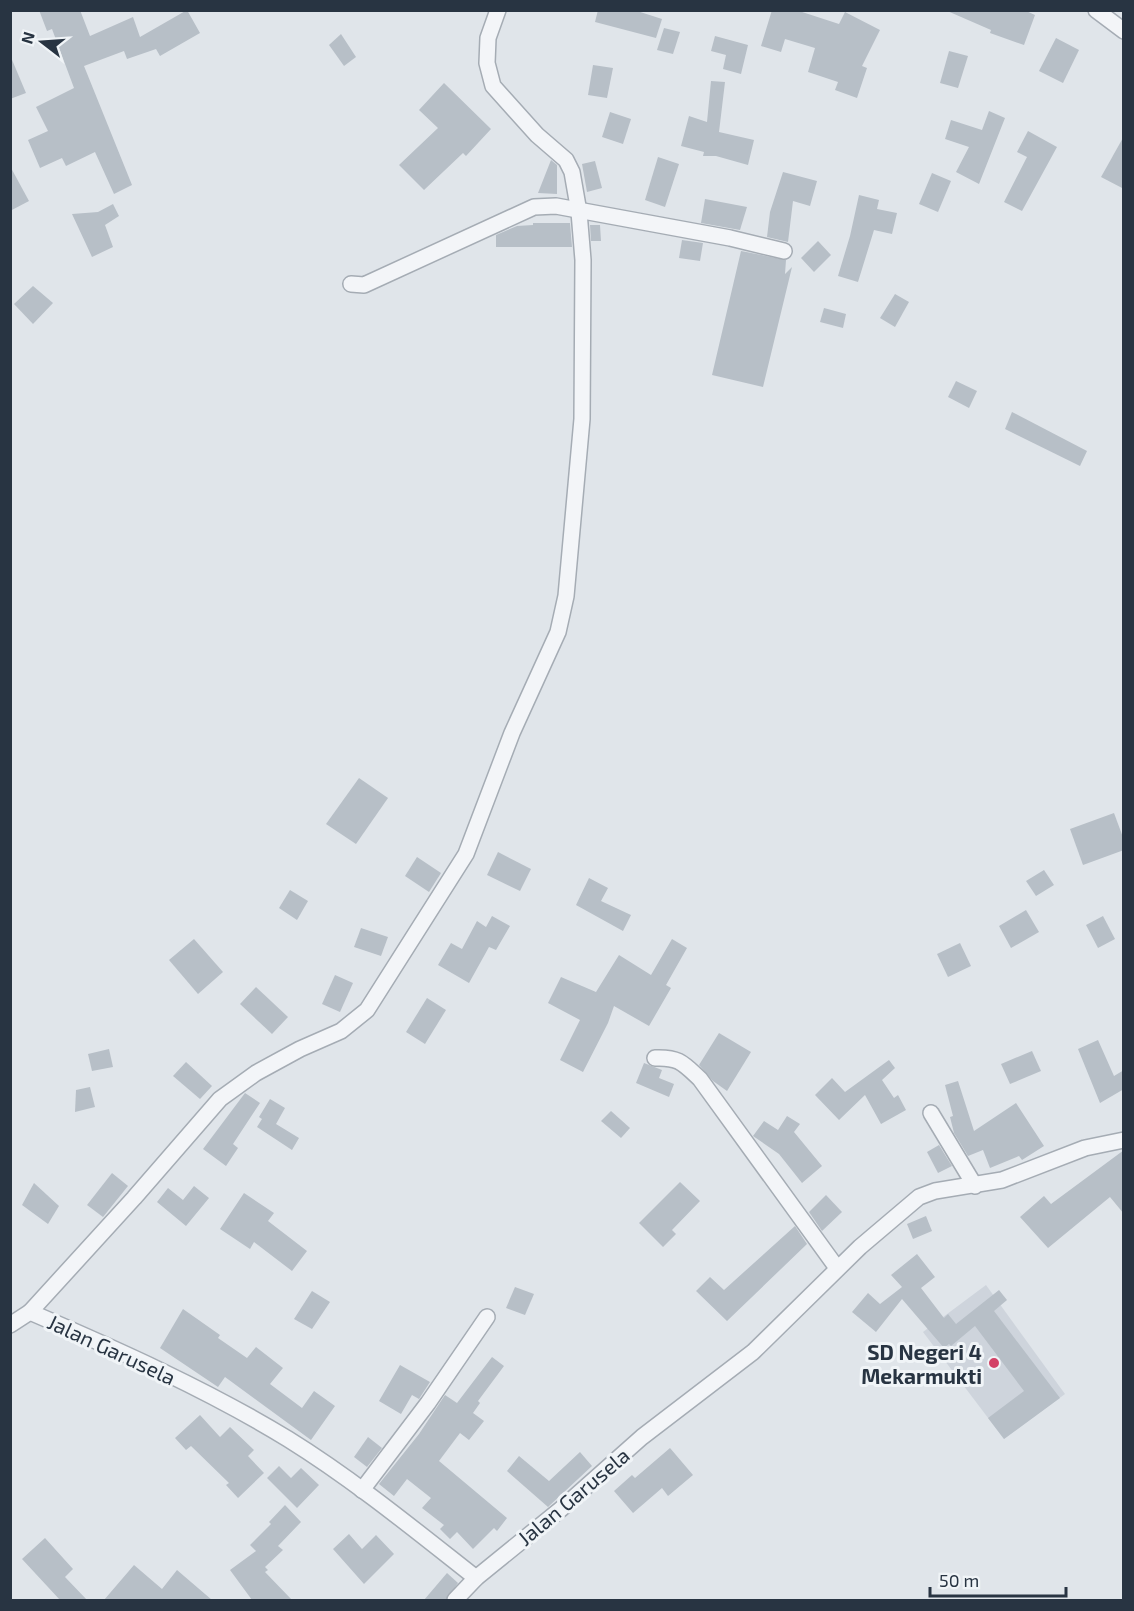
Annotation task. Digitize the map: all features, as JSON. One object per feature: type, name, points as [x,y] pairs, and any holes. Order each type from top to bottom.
[{"type":"street","points":[[30,1312],[220,1099],[265,1068],[341,1031],[367,1010],[466,854],[512,733],[563,615],[582,419],[583,260],[579,212],[572,172],[566,160],[537,135],[493,86],[487,63],[488,46],[498,10]]},
{"type":"street","points":[[1096,10],[1124,31]]},
{"type":"street","points":[[351,284],[364,285],[534,207],[556,206],[730,238],[784,251]]},
{"type":"street","points":[[655,1058],[671,1057],[683,1062],[700,1079],[837,1268]]},
{"type":"street","points":[[932,1113],[975,1185]]},
{"type":"street","name":"Jalan Garusela","points":[[10,1325],[30,1312],[151,1364],[288,1439],[362,1490],[476,1578],[561,1509],[642,1437],[753,1352],[837,1268],[920,1197],[935,1191],[1002,1180],[1085,1148],[1124,1140]]},
{"type":"street","points":[[362,1490],[428,1403],[487,1317]]},
{"type":"street","points":[[455,1600],[476,1578]]},
{"type":"shaded area","name":"SD Negeri 4 Mekarmukti","points":[[986,1285],[1065,1394],[1004,1439],[923,1332]]},
{"type":"building","points":[[39,10],[80,10],[90,36],[133,17],[140,37],[187,10],[200,33],[160,56],[156,49],[127,59],[124,51],[84,66],[132,185],[114,194],[95,152],[66,166],[62,158],[40,168],[28,140],[48,131],[36,107],[74,88],[52,29],[47,31]]},
{"type":"building","points":[[598,10],[634,10],[662,19],[656,38],[595,22]]},
{"type":"building","points":[[772,10],[796,10],[839,24],[845,12],[880,30],[862,66],[867,68],[857,98],[835,90],[838,82],[808,72],[815,48],[785,39],[781,52],[761,46]]},
{"type":"building","points":[[945,10],[1024,10],[1035,15],[1024,45],[990,33],[991,30]]},
{"type":"building","points":[[664,28],[680,32],[673,54],[657,50]]},
{"type":"building","points":[[341,34],[356,57],[344,66],[329,45]]},
{"type":"building","points":[[715,36],[748,45],[741,74],[723,69],[726,55],[711,51]]},
{"type":"building","points":[[1056,38],[1079,50],[1063,83],[1039,71]]},
{"type":"building","points":[[949,51],[968,56],[958,88],[940,83]]},
{"type":"building","points":[[10,55],[26,93],[10,99]]},
{"type":"building","points":[[593,65],[613,68],[607,98],[588,95]]},
{"type":"building","points":[[711,81],[725,82],[719,132],[754,140],[748,165],[716,156],[703,156],[704,152],[681,146],[689,116],[707,122]]},
{"type":"building","points":[[444,83],[491,129],[466,156],[463,153],[424,190],[399,165],[438,128],[419,110]]},
{"type":"building","points":[[989,111],[1005,118],[979,184],[956,172],[969,147],[945,139],[951,120],[982,130]]},
{"type":"building","points":[[610,112],[631,119],[623,144],[602,137]]},
{"type":"building","points":[[1028,131],[1057,147],[1022,211],[1004,202],[1027,157],[1017,152]]},
{"type":"building","points":[[1124,136],[1124,189],[1101,177]]},
{"type":"building","points":[[658,157],[679,164],[665,207],[645,200]]},
{"type":"building","points":[[551,160],[557,165],[557,194],[538,193]]},
{"type":"building","points":[[595,161],[602,188],[587,192],[582,164]]},
{"type":"building","points":[[10,166],[29,201],[10,211]]},
{"type":"building","points":[[783,172],[817,181],[810,206],[793,201],[788,242],[767,237],[770,212]]},
{"type":"building","points":[[932,173],[951,181],[938,212],[919,204]]},
{"type":"building","points":[[859,195],[879,200],[877,209],[897,213],[892,234],[874,230],[858,282],[838,276]]},
{"type":"building","points":[[705,199],[747,207],[740,230],[701,223]]},
{"type":"building","points":[[113,204],[119,216],[105,225],[113,247],[92,257],[72,214],[98,212]]},
{"type":"building","points":[[533,223],[570,223],[572,247],[496,247],[496,235],[517,226],[533,225]]},
{"type":"building","points":[[590,225],[600,225],[601,241],[591,241]]},
{"type":"building","points":[[682,240],[703,243],[700,261],[679,258]]},
{"type":"building","points":[[818,241],[831,255],[814,272],[801,258]]},
{"type":"building","points":[[741,251],[786,260],[785,274],[792,267],[763,387],[712,375]]},
{"type":"building","points":[[33,286],[53,303],[33,324],[14,304]]},
{"type":"building","points":[[895,294],[909,302],[895,327],[880,318]]},
{"type":"building","points":[[824,308],[846,314],[843,328],[820,322]]},
{"type":"building","points":[[956,381],[977,391],[969,408],[948,397]]},
{"type":"building","points":[[1012,412],[1087,451],[1080,466],[1005,429]]},
{"type":"building","points":[[359,778],[388,798],[356,844],[326,824]]},
{"type":"building","points":[[1114,813],[1124,840],[1124,850],[1083,865],[1070,829]]},
{"type":"building","points":[[498,852],[531,869],[520,891],[487,875]]},
{"type":"building","points":[[417,857],[441,873],[429,892],[405,876]]},
{"type":"building","points":[[1044,870],[1054,885],[1036,896],[1026,881]]},
{"type":"building","points":[[589,878],[608,888],[601,901],[631,915],[623,931],[576,905]]},
{"type":"building","points":[[290,890],[308,901],[297,920],[279,908]]},
{"type":"building","points":[[1026,910],[1039,932],[1011,948],[999,926]]},
{"type":"building","points":[[492,916],[510,926],[496,950],[489,947],[469,983],[438,965],[451,943],[462,949],[477,921],[486,927]]},
{"type":"building","points":[[1103,916],[1115,939],[1098,948],[1086,925]]},
{"type":"building","points":[[361,928],[388,937],[381,956],[354,947]]},
{"type":"building","points":[[194,939],[223,972],[198,994],[169,960]]},
{"type":"building","points":[[672,939],[687,948],[666,985],[671,988],[649,1026],[614,1006],[583,1072],[560,1060],[580,1020],[548,1003],[561,977],[596,992],[619,955],[651,975]]},
{"type":"building","points":[[960,943],[971,966],[948,977],[937,954]]},
{"type":"building","points":[[335,975],[353,983],[340,1012],[322,1004]]},
{"type":"building","points":[[256,987],[288,1017],[272,1034],[240,1004]]},
{"type":"building","points":[[427,998],[446,1010],[425,1044],[406,1032]]},
{"type":"building","points":[[719,1033],[751,1052],[727,1091],[713,1081],[699,1065]]},
{"type":"building","points":[[1098,1040],[1114,1076],[1124,1070],[1124,1089],[1100,1103],[1078,1049]]},
{"type":"building","points":[[109,1049],[113,1067],[92,1071],[88,1054]]},
{"type":"building","points":[[1032,1051],[1041,1071],[1010,1084],[1001,1064]]},
{"type":"building","points":[[889,1060],[895,1068],[882,1080],[894,1098],[898,1095],[906,1110],[881,1124],[865,1095],[839,1120],[815,1095],[832,1078],[845,1092]]},
{"type":"building","points":[[186,1062],[212,1086],[200,1099],[173,1076]]},
{"type":"building","points":[[644,1063],[662,1070],[659,1078],[674,1084],[669,1097],[636,1083]]},
{"type":"building","points":[[958,1081],[974,1131],[1016,1103],[1044,1146],[1022,1160],[1019,1156],[990,1168],[983,1150],[968,1156],[954,1133],[950,1117],[953,1116],[945,1085]]},
{"type":"building","points":[[90,1087],[95,1107],[75,1112],[76,1090]]},
{"type":"building","points":[[245,1093],[260,1103],[233,1144],[238,1148],[226,1166],[203,1149]]},
{"type":"building","points":[[270,1099],[285,1108],[276,1124],[299,1138],[292,1150],[257,1127],[262,1119],[259,1117]]},
{"type":"building","points":[[611,1111],[630,1128],[621,1138],[601,1121]]},
{"type":"building","points":[[787,1116],[800,1124],[794,1132],[822,1166],[802,1183],[779,1154],[753,1136],[764,1121],[778,1130]]},
{"type":"building","points":[[939,1145],[952,1166],[938,1173],[927,1152]]},
{"type":"building","points":[[1124,1150],[1124,1214],[1110,1197],[1048,1248],[1020,1217],[1044,1196],[1051,1204]]},
{"type":"building","points":[[112,1173],[128,1186],[103,1217],[87,1205]]},
{"type":"building","points":[[680,1182],[700,1201],[672,1230],[676,1234],[663,1247],[639,1223]]},
{"type":"building","points":[[34,1183],[59,1206],[48,1224],[22,1205]]},
{"type":"building","points":[[194,1186],[209,1198],[186,1226],[157,1202],[168,1188],[183,1200]]},
{"type":"building","points":[[244,1193],[274,1213],[268,1221],[307,1251],[292,1271],[254,1242],[250,1249],[220,1229]]},
{"type":"building","points":[[826,1195],[842,1212],[822,1231],[809,1212]]},
{"type":"building","points":[[926,1216],[932,1231],[913,1239],[907,1224]]},
{"type":"building","points":[[795,1226],[807,1244],[727,1321],[696,1291],[710,1277],[724,1290]]},
{"type":"building","points":[[917,1254],[935,1277],[921,1288],[944,1318],[948,1314],[956,1324],[999,1290],[1007,1300],[994,1311],[1060,1398],[1004,1439],[988,1418],[1024,1391],[975,1326],[951,1346],[949,1344],[944,1348],[902,1299],[876,1332],[852,1312],[868,1293],[880,1304],[902,1287],[891,1275]]},
{"type":"building","points":[[515,1287],[534,1294],[525,1315],[506,1308]]},
{"type":"building","points":[[312,1291],[330,1302],[312,1329],[294,1319]]},
{"type":"building","points":[[183,1309],[220,1335],[218,1338],[247,1358],[256,1347],[283,1368],[270,1384],[302,1408],[314,1391],[335,1406],[311,1440],[225,1377],[218,1387],[160,1348]]},
{"type":"building","points":[[492,1357],[504,1366],[478,1401],[480,1403],[473,1413],[484,1421],[469,1440],[460,1433],[439,1461],[507,1518],[497,1531],[494,1528],[473,1549],[457,1532],[450,1539],[440,1529],[444,1525],[422,1508],[431,1498],[407,1479],[394,1496],[379,1484],[419,1434],[445,1395],[457,1403]]},
{"type":"building","points":[[400,1365],[430,1382],[419,1399],[412,1395],[401,1414],[379,1401]]},
{"type":"building","points":[[200,1415],[220,1437],[230,1427],[254,1450],[248,1456],[264,1473],[238,1498],[226,1485],[229,1483],[191,1446],[186,1450],[175,1438]]},
{"type":"building","points":[[368,1437],[382,1448],[367,1467],[354,1457]]},
{"type":"building","points":[[670,1448],[693,1475],[668,1496],[662,1488],[633,1513],[614,1491],[632,1475],[635,1478]]},
{"type":"building","points":[[580,1452],[592,1466],[548,1507],[507,1471],[519,1456],[549,1481]]},
{"type":"building","points":[[279,1466],[291,1478],[301,1468],[319,1485],[297,1508],[267,1478]]},
{"type":"building","points":[[285,1505],[301,1522],[278,1546],[283,1550],[265,1567],[268,1570],[265,1572],[292,1600],[252,1600],[230,1570],[256,1551],[250,1545],[271,1524],[269,1522]]},
{"type":"building","points":[[349,1534],[362,1549],[376,1535],[394,1554],[364,1584],[333,1549]]},
{"type":"building","points":[[45,1538],[73,1569],[65,1577],[87,1600],[60,1600],[22,1559]]},
{"type":"building","points":[[134,1565],[162,1589],[177,1570],[212,1600],[104,1600]]},
{"type":"building","points":[[447,1573],[458,1583],[446,1600],[424,1600]]},
{"type":"place","name":"SD Negeri 4 Mekarmukti","points":[[994,1363]]}]
